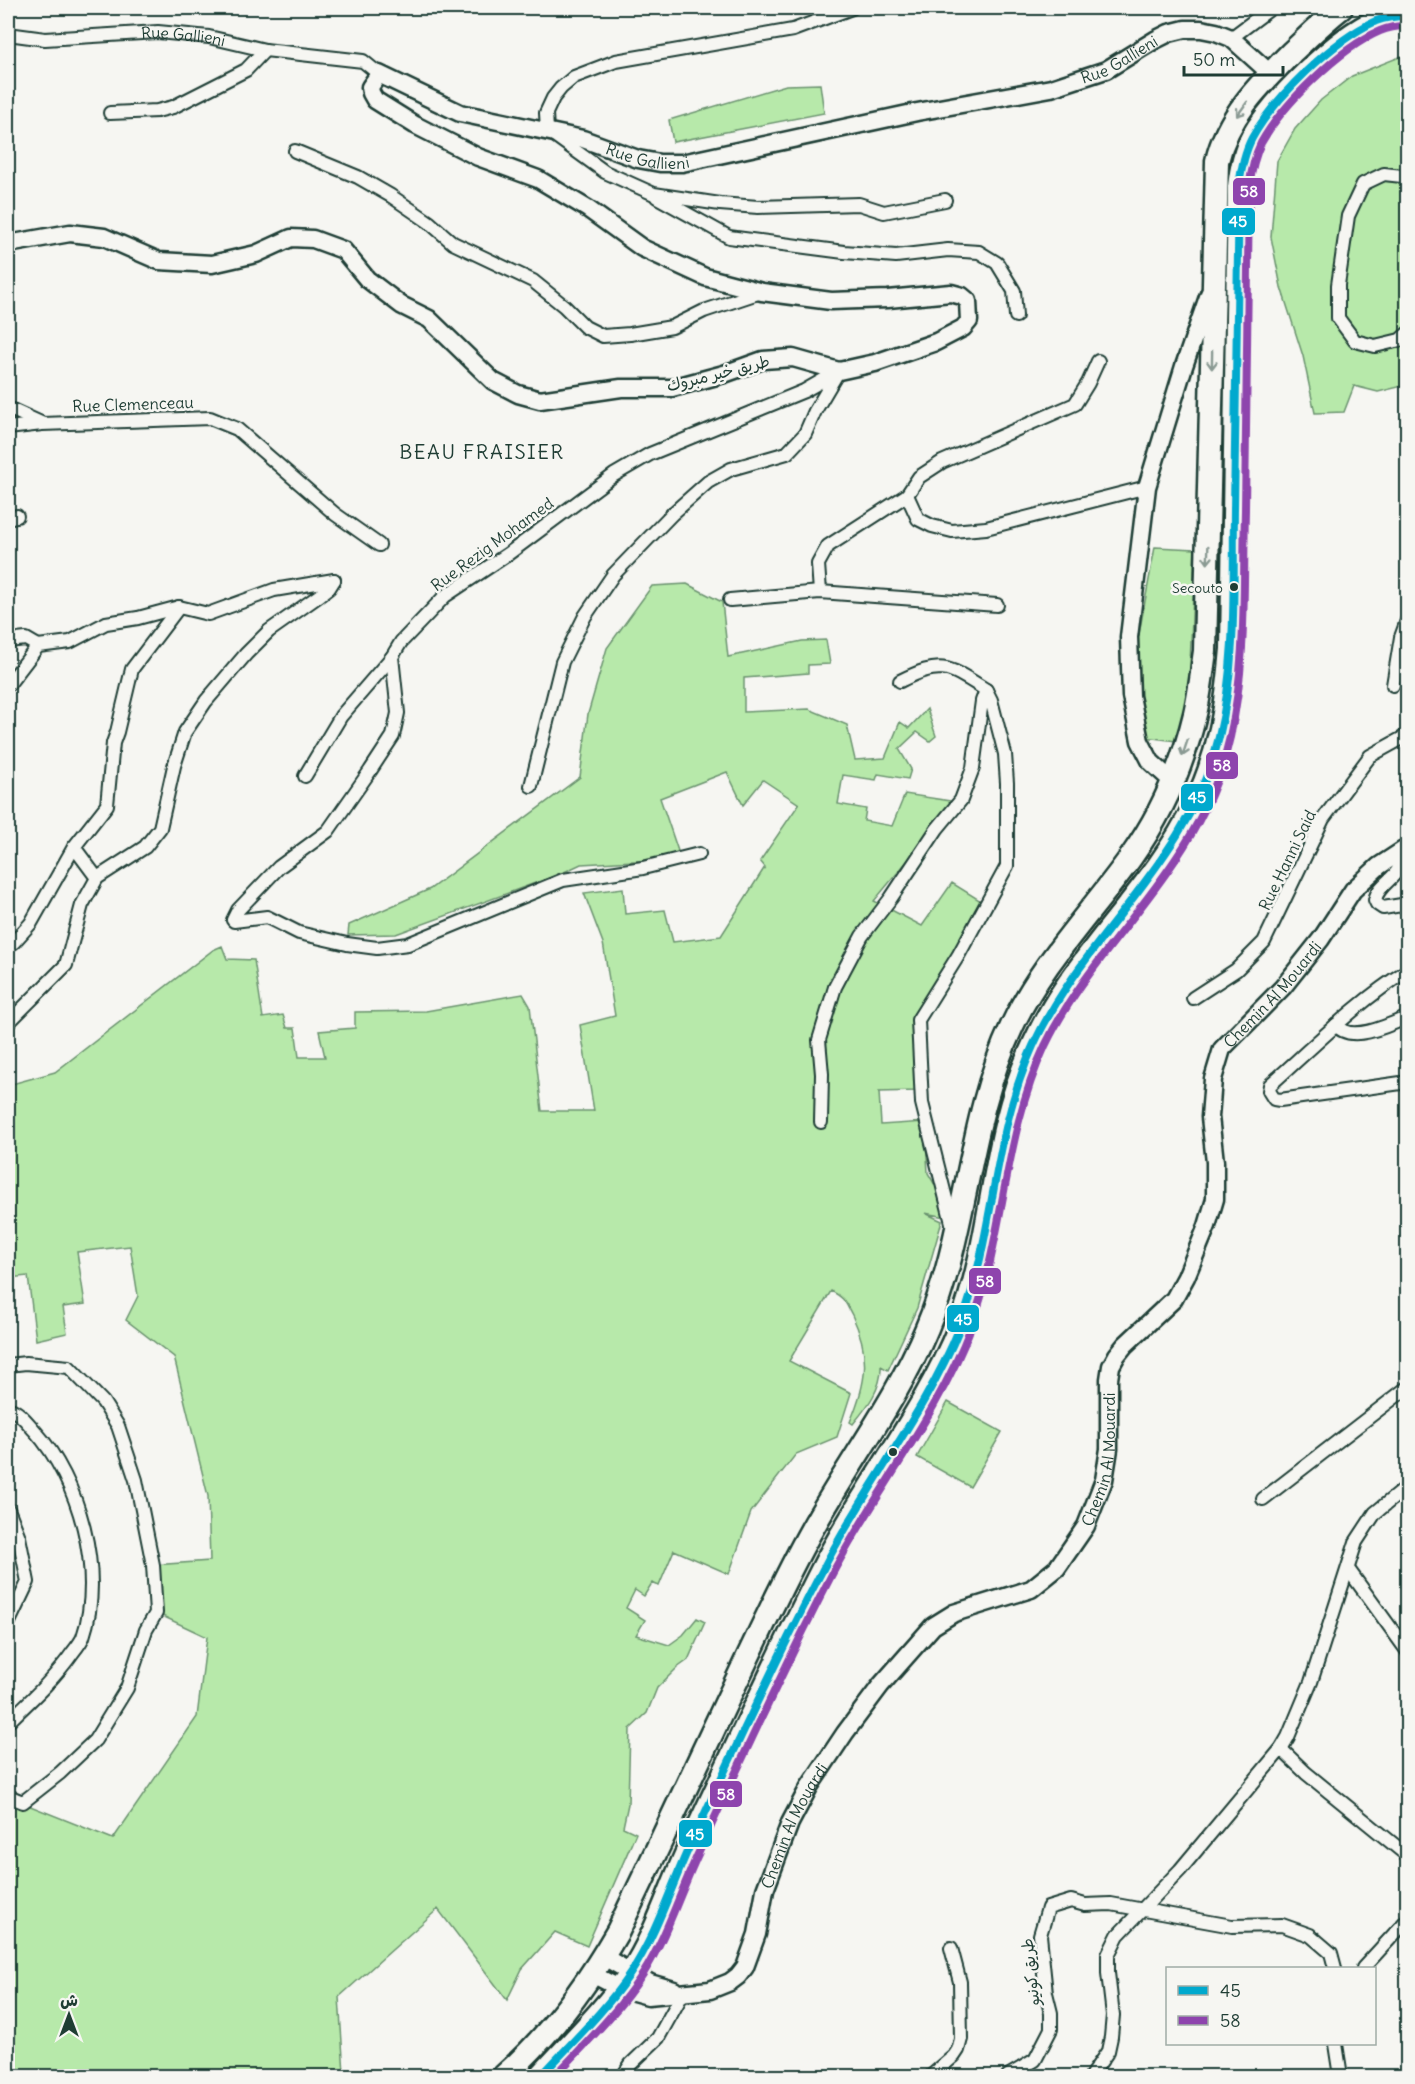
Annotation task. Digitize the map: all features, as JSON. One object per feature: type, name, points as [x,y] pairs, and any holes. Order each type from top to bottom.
[{"type":"highway","points":[[504,2076],[532,2050],[557,2021],[598,1965],[618,1931],[777,1595],[830,1498],[920,1346],[938,1302],[992,1077],[1013,1022],[1037,981],[1133,853],[1152,823],[1173,782],[1196,711],[1205,651],[1215,174],[1220,148],[1237,114],[1271,74],[1327,18],[1341,8]]},
{"type":"highway","points":[[541,2076],[625,1980],[644,1952],[710,1802],[819,1574],[843,1530],[910,1421],[954,1341],[976,1272],[1006,1129],[1024,1067],[1033,1046],[1065,988],[1160,863],[1184,826],[1202,789],[1216,751],[1225,714],[1232,638],[1239,187],[1246,150],[1257,129],[1272,109],[1300,80],[1352,34],[1389,17],[1407,16]]},
{"type":"highway","points":[[618,1931],[619,1942],[625,1952],[632,1954],[644,1952]]},
{"type":"street","points":[[852,8],[793,30],[615,61],[574,77],[553,98],[546,112],[547,130],[605,172],[654,194],[729,237],[844,252],[896,256],[948,250],[979,252],[997,264],[1014,291],[1016,316]]},
{"type":"street","points":[[1231,38],[1270,8]]},
{"type":"street","name":"Rue Gallieni","points":[[8,34],[45,39],[158,32],[209,37],[265,50],[363,61],[379,74],[460,113],[583,139],[638,159],[682,164],[917,112],[1051,88],[1106,70],[1155,40],[1185,29],[1201,29],[1231,38],[1271,74]]},
{"type":"street","points":[[110,113],[158,111],[173,107],[246,70],[265,50]]},
{"type":"street","name":"طريق خير مبروك","points":[[8,244],[70,233],[104,237],[159,261],[212,264],[256,254],[291,238],[313,239],[343,250],[367,279],[401,305],[429,319],[493,381],[518,394],[540,400],[621,388],[672,388],[724,374],[763,360],[793,358],[839,371],[875,363],[936,342],[963,328],[969,321],[968,301],[962,296],[951,293],[831,301],[762,292],[705,277],[642,248],[588,210],[538,179],[478,158],[415,125],[373,98],[370,87],[379,74]]},
{"type":"street","points":[[295,151],[358,177],[429,222],[453,243],[533,281],[564,306],[585,327],[603,336],[672,327],[704,311],[762,292]]},
{"type":"street","points":[[1402,176],[1384,174],[1363,184],[1348,216],[1338,285],[1338,318],[1355,341],[1375,346],[1400,340],[1407,333]]},
{"type":"street","points":[[654,194],[758,207],[859,204],[884,212],[945,200]]},
{"type":"street","points":[[1173,782],[1151,762],[1140,741],[1131,696],[1129,637],[1148,487],[1184,366],[1213,282]]},
{"type":"street","points":[[820,592],[818,564],[828,546],[907,495],[919,477],[942,462],[1075,404],[1098,361]]},
{"type":"street","points":[[531,786],[562,662],[585,616],[613,575],[672,514],[708,482],[731,469],[787,453],[805,434],[815,411],[839,371]]},
{"type":"street","name":"Rue Rezig Mohamed","points":[[305,776],[341,716],[392,657],[401,642],[445,596],[508,554],[614,475],[650,454],[804,391],[839,371]]},
{"type":"street","points":[[8,408],[42,424]]},
{"type":"street","name":"Rue Clemenceau","points":[[8,428],[42,424],[210,418],[237,429],[335,514],[379,545]]},
{"type":"street","points":[[907,495],[918,519],[932,526],[952,531],[986,528],[1148,487]]},
{"type":"street","points":[[8,641],[26,639],[38,646],[70,642],[106,623],[138,618],[179,607],[208,614],[274,590],[333,580],[320,595],[269,631],[206,701],[185,732],[174,766],[160,828],[145,847],[97,878],[82,905],[66,965],[8,1023]]},
{"type":"street","points":[[730,600],[820,592],[997,605]]},
{"type":"street","points":[[8,946],[31,923],[74,847],[107,805],[113,743],[132,669],[179,607]]},
{"type":"street","points":[[1393,685],[1401,637],[1407,618]]},
{"type":"street","points":[[8,685],[38,646]]},
{"type":"street","points":[[392,657],[398,713],[393,735],[328,831],[279,867],[238,910],[234,921],[267,917],[299,933],[357,945],[377,948],[408,944],[563,880],[643,868],[699,854]]},
{"type":"street","points":[[900,681],[923,669],[946,668],[986,690],[992,700],[1005,754],[1007,866],[958,956],[918,1020],[922,1103],[955,1234]]},
{"type":"street","points":[[822,1122],[819,1040],[836,987],[862,936],[891,898],[937,829],[961,800],[972,768],[982,701],[986,690]]},
{"type":"street","name":"Rue Hanni Said","points":[[1193,998],[1236,970],[1264,942],[1323,819],[1370,756],[1407,735]]},
{"type":"street","points":[[74,847],[97,878]]},
{"type":"street","points":[[1403,850],[1400,869],[1379,888],[1375,900],[1383,908],[1407,904]]},
{"type":"street","name":"Chemin Al Mouardi","points":[[598,1965],[648,1996],[720,1987],[730,1982],[745,1967],[757,1934],[765,1890],[790,1823],[809,1787],[881,1685],[933,1626],[954,1613],[1031,1589],[1057,1568],[1086,1526],[1104,1480],[1107,1460],[1109,1379],[1117,1354],[1174,1299],[1186,1277],[1207,1226],[1215,1198],[1215,1162],[1210,1117],[1213,1079],[1222,1049],[1283,987],[1321,939],[1353,890],[1379,866],[1403,850]]},
{"type":"street","points":[[1407,970],[1377,989],[1270,1085],[1269,1091],[1274,1099],[1280,1100],[1407,1082]]},
{"type":"street","points":[[1336,1025],[1341,1031],[1351,1034],[1384,1027],[1407,1017]]},
{"type":"street","points":[[8,1365],[27,1363],[69,1367],[103,1402],[118,1426],[136,1480],[153,1565],[156,1613],[147,1630],[127,1688],[95,1740],[60,1773],[24,1802],[8,1796]]},
{"type":"street","points":[[1263,1499],[1407,1387]]},
{"type":"street","points":[[8,1408],[17,1411],[45,1442],[68,1478],[89,1549],[90,1601],[83,1638],[60,1670],[8,1722]]},
{"type":"street","points":[[1091,2076],[1108,2051],[1111,2037],[1113,2015],[1108,1955],[1118,1935],[1180,1870],[1281,1749],[1311,1682],[1356,1542],[1375,1514],[1407,1486]]},
{"type":"street","points":[[8,1509],[19,1537],[28,1582],[8,1624]]},
{"type":"street","points":[[1348,1569],[1407,1652]]},
{"type":"street","points":[[1281,1749],[1306,1773],[1407,1856]]},
{"type":"street","name":"طريق كونيو","points":[[1008,2076],[1035,2060],[1051,2029],[1051,2013],[1046,1993],[1040,1935],[1048,1908],[1071,1901],[1085,1905],[1111,1904],[1144,1910]]},
{"type":"street","points":[[1144,1910],[1232,1926],[1282,1925],[1310,1935],[1331,1953],[1335,1967]]},
{"type":"street","points":[[1364,1967],[1407,1919]]},
{"type":"street","points":[[931,2076],[954,2056],[961,2039],[960,1982],[951,1948]]},
{"type":"street","points":[[623,2076],[631,2064],[658,2038],[683,1993]]},
{"type":"street","points":[[1336,2045],[1341,2076]]},
{"type":"green space","points":[[1407,54],[1407,385],[1378,392],[1354,386],[1344,412],[1315,413],[1303,356],[1281,287],[1271,237],[1277,161],[1295,129],[1321,100],[1352,76]]},
{"type":"green space","points":[[820,84],[824,113],[673,142],[669,120],[786,85]]},
{"type":"green space","points":[[1155,547],[1195,549],[1189,687],[1176,741],[1145,737],[1136,699],[1136,650]]},
{"type":"green space","points":[[687,584],[722,602],[728,657],[802,641],[826,640],[830,664],[808,665],[808,673],[744,678],[744,712],[809,709],[847,725],[855,760],[885,758],[900,722],[909,728],[927,709],[936,736],[930,741],[917,732],[899,749],[911,769],[908,779],[878,774],[876,780],[843,775],[838,804],[866,809],[864,821],[892,826],[905,794],[951,801],[933,830],[874,901],[922,926],[952,883],[981,901],[919,1030],[917,1091],[879,1092],[881,1125],[925,1122],[928,1173],[946,1204],[945,1217],[925,1213],[942,1221],[917,1308],[888,1370],[881,1366],[876,1390],[853,1424],[850,1422],[863,1381],[862,1343],[846,1304],[842,1298],[831,1291],[789,1361],[851,1393],[837,1437],[796,1454],[751,1512],[729,1574],[674,1550],[659,1586],[652,1583],[644,1596],[635,1590],[626,1608],[645,1620],[636,1635],[669,1645],[683,1635],[697,1618],[705,1622],[688,1660],[657,1688],[647,1713],[630,1729],[628,1804],[623,1827],[636,1833],[587,1946],[555,1932],[522,1969],[507,2000],[438,1909],[339,1997],[344,2073],[331,2076],[8,2076],[8,1797],[113,1839],[197,1717],[207,1637],[156,1613],[153,1565],[210,1561],[208,1496],[174,1357],[126,1320],[138,1296],[130,1246],[77,1252],[85,1304],[63,1307],[67,1333],[36,1340],[28,1276],[8,1278],[8,1085],[55,1072],[213,950],[222,946],[227,959],[254,960],[263,1018],[283,1015],[287,1028],[295,1028],[299,1057],[325,1057],[319,1031],[355,1028],[355,1012],[426,1011],[523,994],[530,1006],[542,1111],[594,1111],[580,1025],[615,1016],[603,943],[584,893],[623,888],[625,914],[665,910],[673,942],[721,936],[765,867],[760,861],[799,804],[763,780],[743,805],[727,772],[660,798],[679,854],[652,860],[581,864],[560,874],[396,934],[348,935],[349,925],[430,889],[580,777],[588,714],[607,648],[652,586]]},
{"type":"green space","points":[[948,1402],[1002,1432],[970,1487],[917,1457]]},
{"type":"transit line","name":"45","points":[[541,2076],[610,2001],[640,1959],[771,1672],[839,1540],[930,1390],[960,1327],[972,1292],[1009,1115],[1033,1046],[1055,1005],[1080,968],[1161,860],[1185,823],[1205,782],[1225,709],[1231,652],[1234,595],[1239,187],[1243,162],[1249,144],[1262,122],[1306,71],[1359,30],[1376,21],[1408,16]]},
{"type":"transit line","name":"58","points":[[555,2076],[623,2001],[652,1959],[746,1749],[829,1580],[846,1548],[923,1424],[957,1360],[982,1292],[1020,1115],[1045,1046],[1073,997],[1184,846],[1215,785],[1230,737],[1242,652],[1249,188],[1253,165],[1261,143],[1271,128],[1313,79],[1347,50],[1364,39],[1380,31],[1407,26]]},
{"type":"place","name":"Secouto","points":[[1234,587]]},
{"type":"district","name":"BEAU FRAISIER","points":[[482,452]]}]
